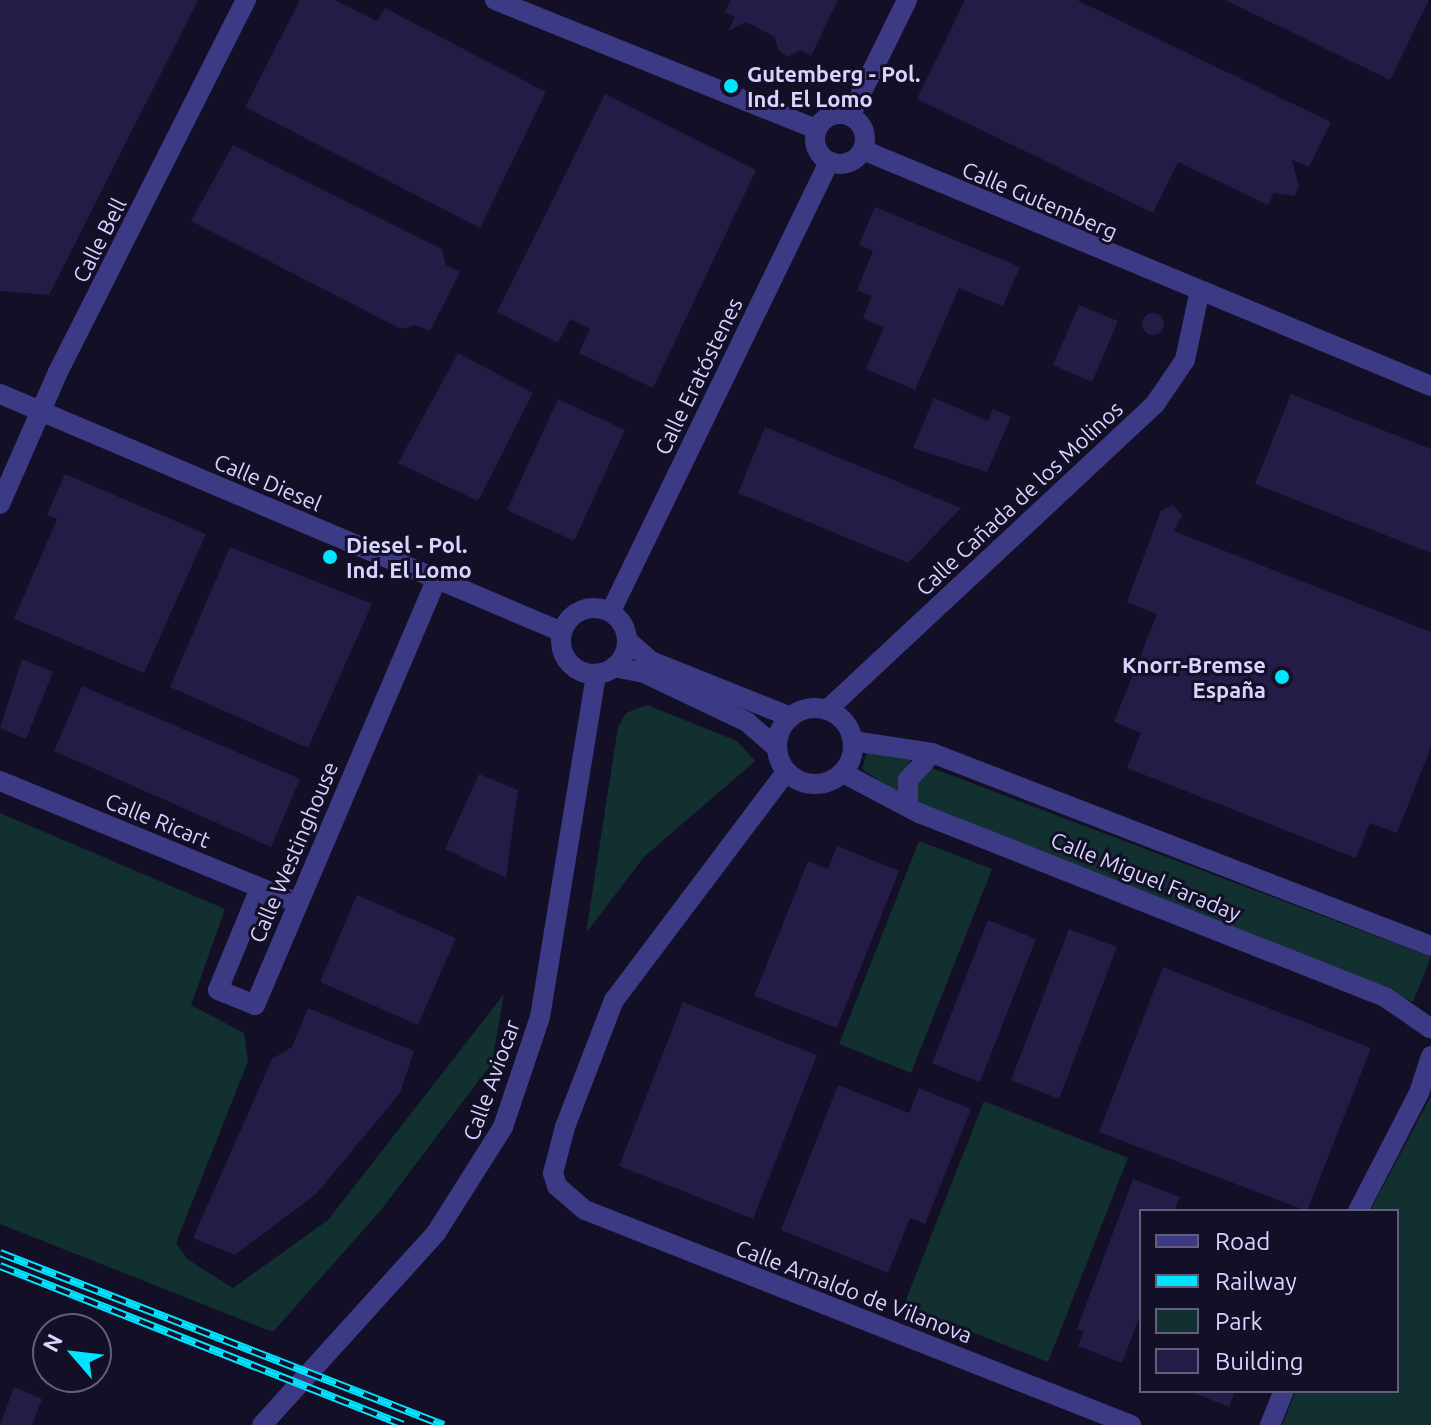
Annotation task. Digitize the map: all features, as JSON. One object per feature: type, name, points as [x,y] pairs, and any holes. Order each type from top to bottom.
[{"type":"street","name":"Calle Bell","points":[[0,504],[40,411],[246,0]]},
{"type":"street","points":[[495,0],[816,129]]},
{"type":"street","points":[[850,116],[907,0]]},
{"type":"street","points":[[834,114],[850,116],[865,134],[863,150],[851,162],[829,162],[815,147],[816,129],[834,114]]},
{"type":"street","name":"Calle Gutemberg","points":[[863,150],[1199,294],[1431,386]]},
{"type":"street","name":"Calle Eratóstenes","points":[[611,611],[829,162]]},
{"type":"street","name":"Calle Cañada de los Molinos","points":[[827,710],[1155,404],[1185,360],[1199,294]]},
{"type":"street","name":"Calle Diesel","points":[[0,394],[562,632]]},
{"type":"street","name":"Calle Westinghouse","points":[[260,888],[218,990],[255,1005],[436,580]]},
{"type":"street","points":[[584,609],[611,611],[628,641],[651,661],[791,717],[827,710],[844,721],[853,741],[843,773],[821,785],[786,772],[777,748],[747,722],[644,673],[605,671],[569,662],[562,632],[584,609]]},
{"type":"street","points":[[605,671],[628,641]]},
{"type":"street","name":"Calle Aviocar","points":[[262,1425],[356,1321],[472,1184],[515,1099],[540,1017],[605,671]]},
{"type":"street","points":[[777,748],[791,717]]},
{"type":"street","name":"Calle Miguel Faraday","points":[[853,741],[932,753],[1431,946]]},
{"type":"street","points":[[908,807],[908,780],[932,753]]},
{"type":"street","name":"Calle Arnaldo de Vilanova","points":[[786,772],[614,1000],[556,1158],[553,1173],[563,1195],[585,1210],[1131,1425]]},
{"type":"street","name":"Calle Miguel Faraday","points":[[843,773],[908,807],[1385,997],[1431,1023]]},
{"type":"street","name":"Calle Ricart","points":[[0,781],[297,903]]},
{"type":"street","points":[[1359,1209],[1419,1093],[1431,1056]]},
{"type":"street","points":[[1270,1425],[1283,1393]]},
{"type":"green space","points":[[647,705],[737,741],[755,761],[644,857],[586,933],[618,727],[626,713]]},
{"type":"green space","points":[[867,753],[911,758],[899,793],[862,769]]},
{"type":"green space","points":[[929,767],[1431,957],[1413,1002],[926,808],[916,799],[916,786]]},
{"type":"green space","points":[[0,813],[225,909],[191,1005],[244,1033],[248,1061],[176,1243],[187,1259],[233,1288],[328,1220],[504,994],[492,1063],[381,1210],[273,1332],[0,1224]]},
{"type":"green space","points":[[919,841],[992,869],[911,1073],[839,1044]]},
{"type":"green space","points":[[1431,1096],[1431,1425],[1282,1425],[1295,1393],[1399,1393],[1399,1209],[1371,1209]]},
{"type":"green space","points":[[984,1101],[1128,1158],[1048,1362],[904,1305]]},
{"type":"building","points":[[0,0],[198,0],[49,295],[0,291]]},
{"type":"building","points":[[300,0],[335,0],[377,21],[385,8],[546,92],[480,228],[245,107]]},
{"type":"building","points":[[731,0],[838,0],[811,56],[801,50],[788,57],[778,50],[775,37],[746,22],[728,31],[735,17],[725,12]]},
{"type":"building","points":[[965,0],[1077,0],[1331,122],[1309,167],[1292,160],[1299,187],[1294,196],[1274,193],[1268,205],[1178,162],[1153,213],[917,99]]},
{"type":"building","points":[[1225,0],[1429,0],[1390,80]]},
{"type":"building","points":[[605,94],[756,170],[653,388],[579,353],[590,329],[570,319],[558,343],[497,312]]},
{"type":"building","points":[[233,145],[442,249],[446,265],[460,272],[430,331],[415,325],[401,329],[191,221]]},
{"type":"building","points":[[875,207],[1020,267],[1003,306],[959,288],[915,390],[866,369],[884,327],[863,318],[872,296],[857,290],[873,251],[859,245]]},
{"type":"building","points":[[1079,305],[1118,321],[1092,382],[1053,365]]},
{"type":"building","points":[[1153,313],[1161,316],[1164,324],[1161,332],[1153,335],[1145,332],[1142,324],[1145,316]]},
{"type":"building","points":[[458,353],[533,393],[478,501],[398,463]]},
{"type":"building","points":[[1291,394],[1431,449],[1431,553],[1255,484]]},
{"type":"building","points":[[934,398],[988,421],[993,409],[1011,417],[987,472],[913,448]]},
{"type":"building","points":[[558,399],[625,430],[574,541],[507,510]]},
{"type":"building","points":[[765,427],[961,508],[908,563],[738,493]]},
{"type":"building","points":[[65,474],[206,534],[144,673],[14,619],[57,519],[47,515]]},
{"type":"building","name":"Knorr-Bremse España","points":[[1173,505],[1182,515],[1174,531],[1431,632],[1431,747],[1397,833],[1370,823],[1356,858],[1127,768],[1141,733],[1114,722],[1157,614],[1127,602],[1161,510]]},
{"type":"building","points":[[230,547],[372,604],[308,748],[170,687]]},
{"type":"building","points":[[22,659],[53,672],[26,739],[0,728]]},
{"type":"building","points":[[82,686],[300,779],[271,847],[54,751]]},
{"type":"building","points":[[479,774],[518,790],[506,878],[445,849]]},
{"type":"building","points":[[837,846],[899,871],[837,1028],[754,996],[808,861],[828,869]]},
{"type":"building","points":[[357,895],[456,938],[418,1025],[320,982]]},
{"type":"building","points":[[988,920],[1036,939],[980,1082],[932,1063]]},
{"type":"building","points":[[1069,929],[1117,947],[1059,1099],[1011,1080]]},
{"type":"building","points":[[1163,967],[1371,1048],[1308,1209],[1099,1132]]},
{"type":"building","points":[[683,1002],[817,1055],[753,1219],[619,1166]]},
{"type":"building","points":[[308,1008],[414,1051],[400,1093],[316,1194],[235,1255],[193,1238],[272,1059],[292,1047]]},
{"type":"building","points":[[838,1085],[909,1113],[919,1088],[971,1109],[925,1224],[910,1218],[888,1273],[781,1230]]},
{"type":"building","points":[[1133,1179],[1180,1197],[1175,1209],[1139,1209],[1139,1318],[1122,1363],[1078,1346],[1084,1331],[1077,1329]]},
{"type":"building","points":[[14,1387],[42,1399],[32,1425],[0,1425]]},
{"type":"building","points":[[1194,1393],[1234,1393],[1229,1407]]},
{"type":"railway","points":[[0,1253],[444,1425]]},
{"type":"railway","points":[[0,1266],[403,1425]]},
{"type":"place","name":"Gutemberg - Pol. Ind. El Lomo","points":[[731,86]]},
{"type":"place","name":"Diesel - Pol. Ind. El Lomo","points":[[330,557]]},
{"type":"place","name":"Knorr-Bremse España","points":[[1282,677]]}]
